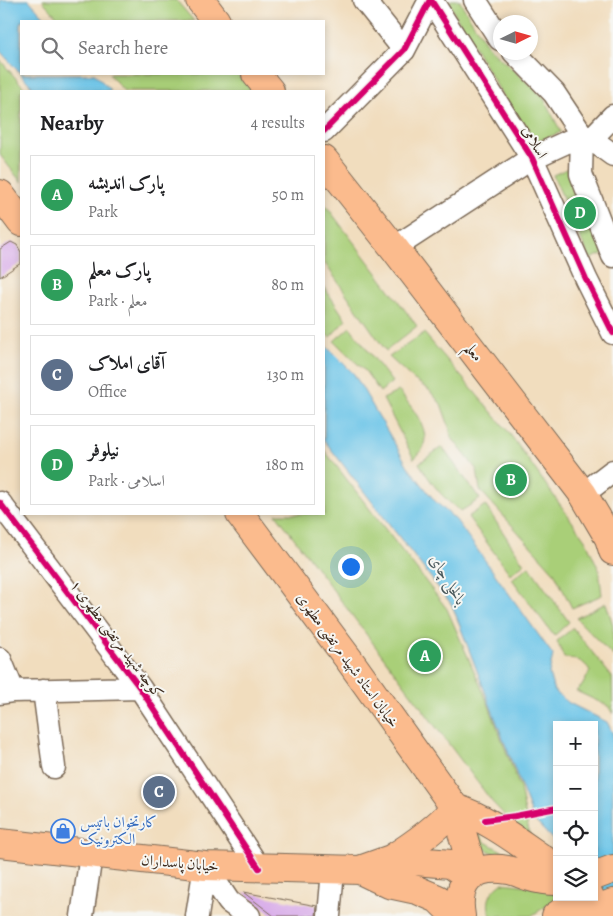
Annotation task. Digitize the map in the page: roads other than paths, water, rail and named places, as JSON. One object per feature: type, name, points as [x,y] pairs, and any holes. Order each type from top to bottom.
[{"type":"main road","points":[[200,0],[215,20]]},
{"type":"main road","points":[[257,75],[269,90]]},
{"type":"main road","name":"معلم","points":[[325,161],[583,494],[612,542]]},
{"type":"main road","points":[[0,194],[20,221]]},
{"type":"main road","name":"خیابان استاد شهید مرتضی مطهری","points":[[241,515],[350,661],[455,808]]},
{"type":"main road","points":[[360,870],[390,859],[418,842],[440,824],[455,808]]},
{"type":"main road","points":[[455,808],[472,813],[485,820],[553,864]]},
{"type":"main road","points":[[455,808],[471,876]]},
{"type":"main road","name":"خیابان پاسداران","points":[[0,843],[91,855],[205,866],[360,870]]},
{"type":"main road","points":[[598,857],[613,851]]},
{"type":"main road","points":[[390,859],[451,864],[471,876]]},
{"type":"main road","points":[[598,875],[613,869]]},
{"type":"main road","points":[[360,870],[389,884],[417,890],[438,899],[455,916]]},
{"type":"main road","points":[[461,916],[460,890],[471,876],[484,870],[509,870],[532,878],[553,881]]},
{"type":"main road","points":[[556,916],[574,904],[595,903],[613,888]]},
{"type":"street","points":[[364,0],[404,50]]},
{"type":"street","points":[[325,130],[404,50],[430,0]]},
{"type":"street","name":"اسلامی","points":[[430,0],[532,158],[586,279],[613,333]]},
{"type":"street","points":[[475,0],[493,28]]},
{"type":"street","points":[[522,60],[554,93],[586,137],[613,155]]},
{"type":"street","points":[[394,248],[532,158],[586,137],[613,116]]},
{"type":"street","points":[[586,137],[581,174],[613,256]]},
{"type":"street","points":[[586,279],[613,263]]},
{"type":"street","points":[[583,494],[613,471]]},
{"type":"street","name":"کوچه شهید مرتضی مطهری ۱","points":[[0,503],[140,688],[259,868]]},
{"type":"street","points":[[0,659],[6,692],[140,688]]},
{"type":"street","points":[[44,690],[54,767]]},
{"type":"street","points":[[82,916],[91,855]]},
{"type":"street","points":[[197,916],[205,866]]},
{"type":"street","points":[[205,866],[229,902],[249,916]]},
{"type":"street","points":[[329,916],[333,870]]},
{"type":"water","points":[[0,0],[29,0],[47,20],[20,20],[20,73],[0,51]]},
{"type":"water","points":[[22,75],[96,75],[110,90],[35,90]]},
{"type":"water","name":"بالخلی چای","points":[[325,345],[354,374],[409,468],[435,501],[456,520],[553,655],[549,673],[554,691],[569,703],[607,722],[613,734],[613,916],[598,901],[598,721],[553,721],[553,840],[534,820],[452,605],[325,441]]},
{"type":"place","name":"نیلوفر","points":[[580,213]]},
{"type":"place","name":"پارک معلم","points":[[511,480]]},
{"type":"place","name":"پارک اندیشه","points":[[425,656]]},
{"type":"place","name":"آقای املاک","points":[[159,792]]},
{"type":"place","name":"کارتخوان باتیس الکترونیک","points":[[63,831]]}]
